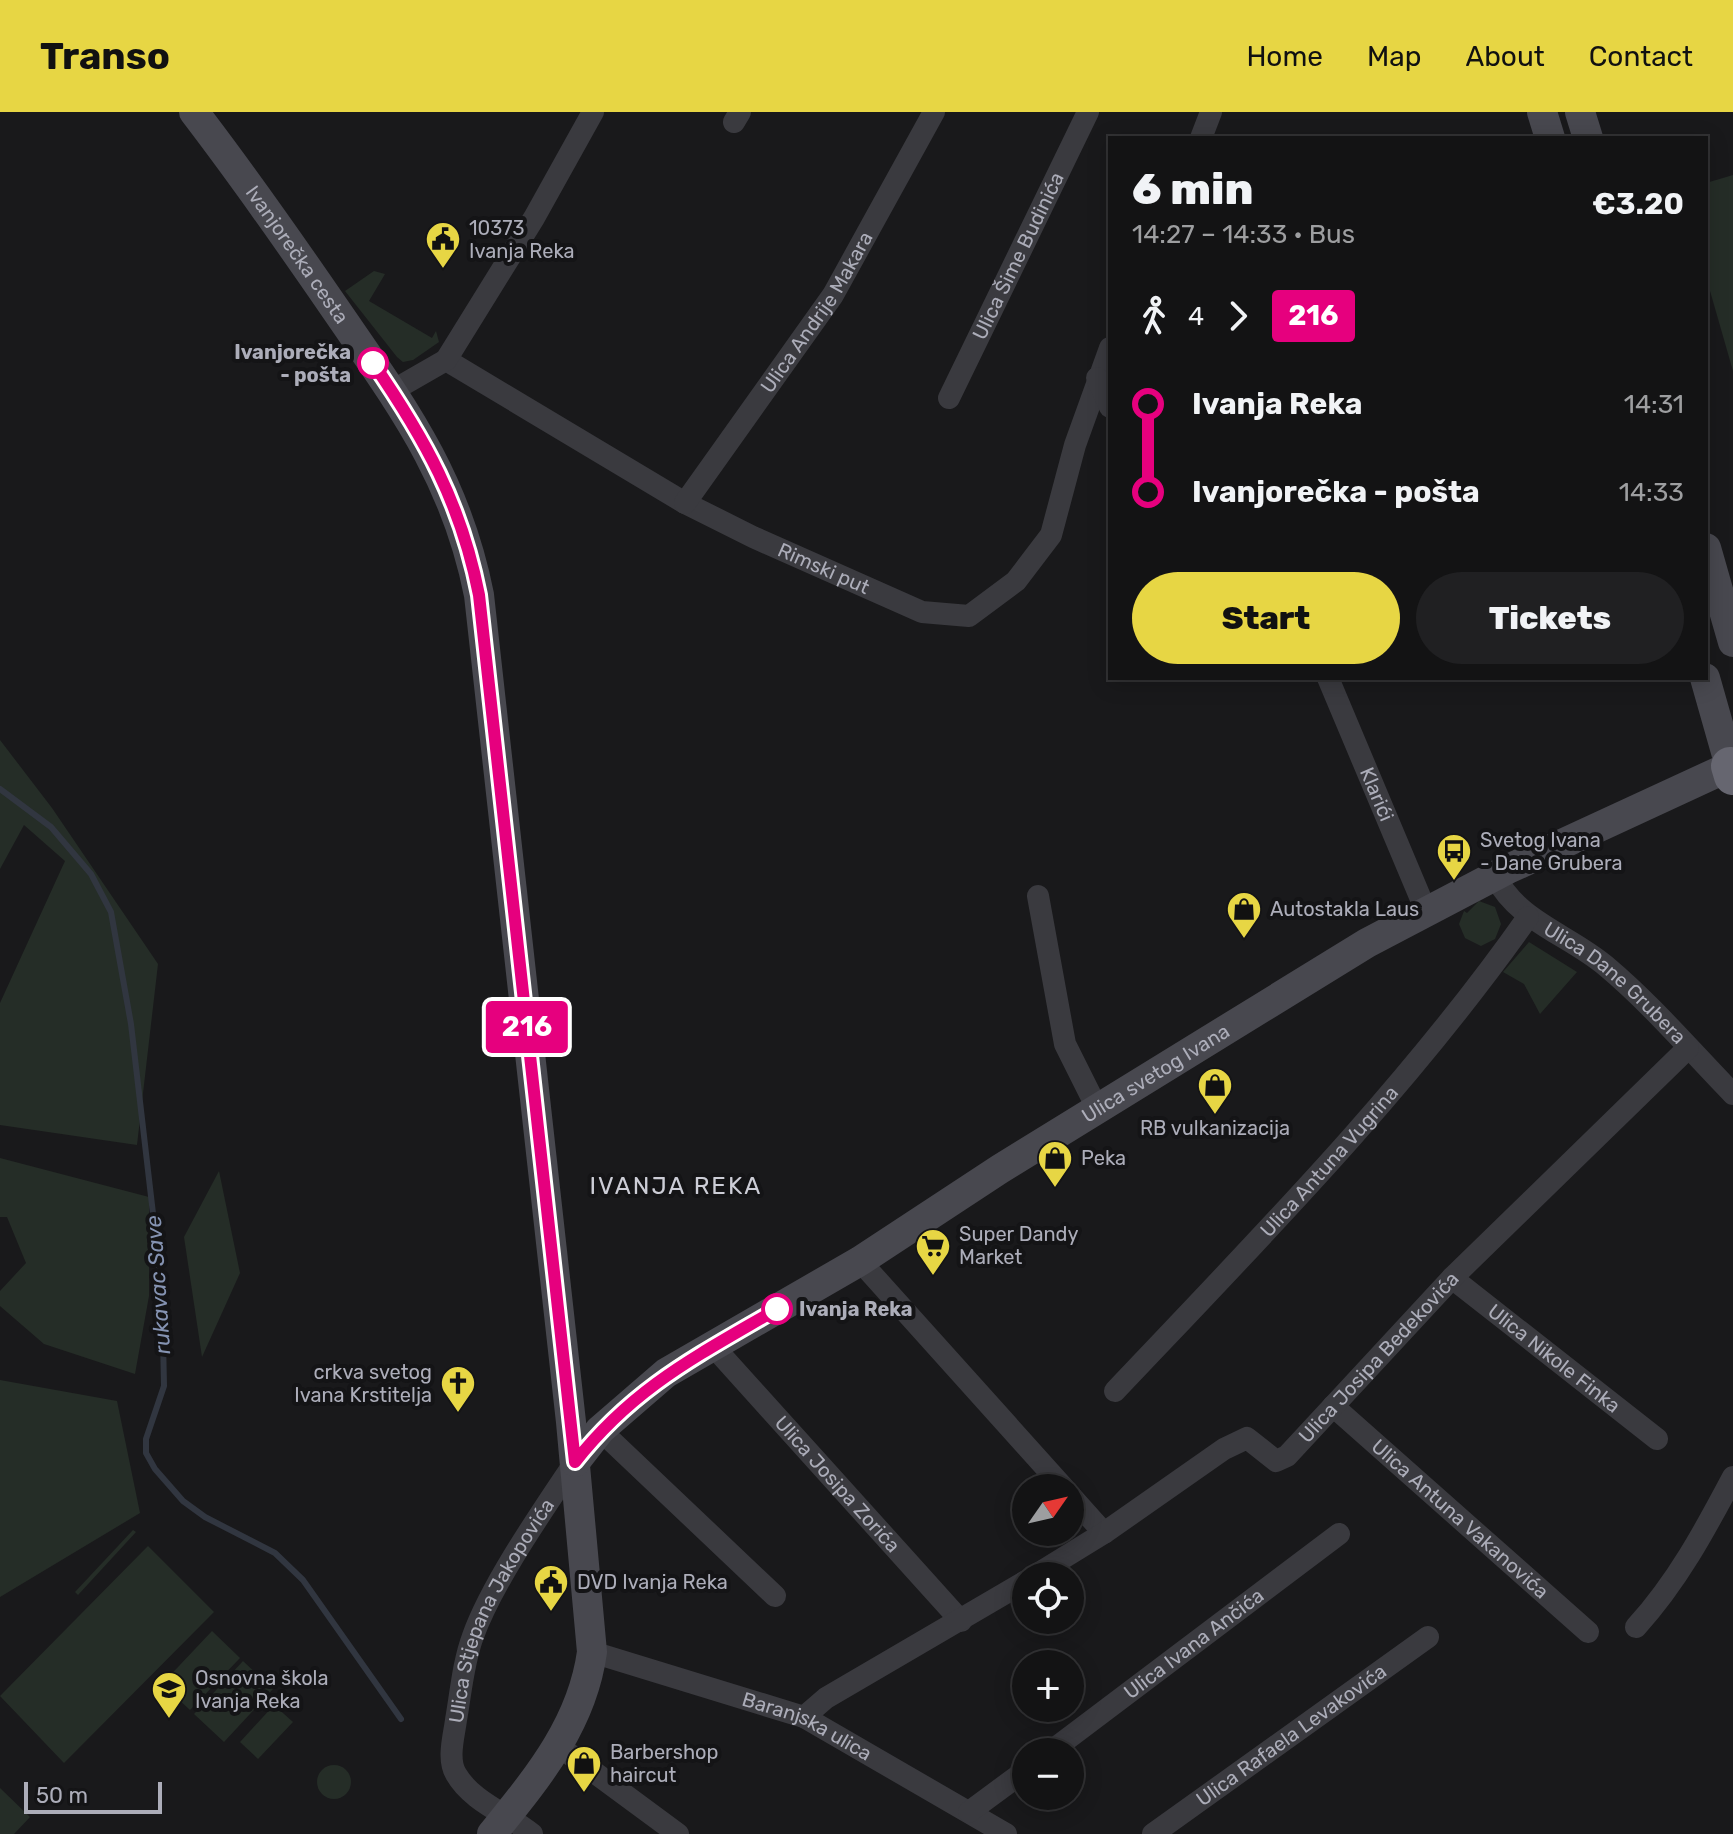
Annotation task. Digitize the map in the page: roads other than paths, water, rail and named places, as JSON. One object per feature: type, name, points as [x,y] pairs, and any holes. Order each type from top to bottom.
[{"type":"main road","points":[[1542,112],[1549,136]]},
{"type":"main road","points":[[1580,112],[1587,136]]},
{"type":"main road","name":"Ivanjorečka cesta","points":[[205,116],[392,391],[447,486],[472,560],[479,595],[575,1462],[592,1652],[588,1683],[560,1747],[500,1824]]},
{"type":"main road","points":[[1708,555],[1733,642]]},
{"type":"main road","points":[[1706,680],[1732,769]]},
{"type":"main road","name":"Ulica svetog Ivana","points":[[575,1462],[600,1430],[666,1373],[860,1261],[1356,950],[1495,876],[1732,769]]},
{"type":"street","points":[[392,391],[446,360],[527,230],[593,112]]},
{"type":"street","name":"Ulica Andrije Makara","points":[[685,503],[833,295],[934,112]]},
{"type":"street","name":"Ulica Šime Budinića","points":[[949,398],[1088,112]]},
{"type":"street","points":[[1202,136],[1211,112]]},
{"type":"street","name":"Rimski put","points":[[446,360],[685,503],[753,537],[922,612],[969,616],[1016,581],[1051,535],[1097,378],[1108,353]]},
{"type":"street","points":[[1097,378],[1108,403]]},
{"type":"street","name":"Klarići","points":[[1329,680],[1426,911]]},
{"type":"street","name":"Ulica Dane Grubera","points":[[1495,876],[1507,896],[1528,917],[1565,936],[1600,961],[1733,1094]]},
{"type":"street","points":[[1038,896],[1065,1044],[1098,1110]]},
{"type":"street","name":"Ulica Antuna Vugrina","points":[[1115,1391],[1312,1185],[1495,964],[1528,917]]},
{"type":"street","name":"Ulica Josipa Bedekovića","points":[[1057,1562],[1104,1533],[1224,1449],[1247,1438],[1276,1461],[1287,1456],[1452,1278],[1688,1048]]},
{"type":"street","points":[[860,1261],[1051,1474]]},
{"type":"street","name":"Ulica Nikole Finka","points":[[1452,1278],[1657,1439]]},
{"type":"street","name":"Ulica Josipa Zorića","points":[[713,1346],[961,1621]]},
{"type":"street","name":"Ulica Antuna Vakanovića","points":[[1333,1406],[1588,1632]]},
{"type":"street","points":[[600,1430],[775,1596]]},
{"type":"street","name":"Ulica Stjepana Jakopovića","points":[[500,1824],[453,1771],[454,1738],[465,1665],[474,1634],[544,1507],[575,1462]]},
{"type":"street","points":[[1636,1627],[1679,1574],[1733,1477]]},
{"type":"street","points":[[1084,1511],[1104,1533]]},
{"type":"street","name":"Ulica Ivana Ančića","points":[[1069,1738],[1339,1534]]},
{"type":"street","points":[[804,1717],[826,1698],[1012,1590]]},
{"type":"street","name":"Ulica Rafaela Levakovića","points":[[1153,1834],[1428,1637]]},
{"type":"street","name":"Baranjska ulica","points":[[592,1652],[804,1717],[999,1832]]},
{"type":"street","points":[[560,1747],[678,1834]]},
{"type":"street","points":[[969,1812],[1012,1780]]},
{"type":"street","points":[[500,1824],[532,1834]]},
{"type":"waterway","name":"rukavac Save","points":[[0,789],[51,827],[91,874],[111,912],[131,1024],[162,1291],[164,1386],[146,1439],[146,1453],[155,1469],[183,1501],[205,1517],[275,1553],[303,1580],[401,1719]]},
{"type":"place","name":"10373 Ivanja Reka","points":[[443,270]]},
{"type":"place","name":"Ivanjorečka - pošta","points":[[373,363]]},
{"type":"place","name":"Svetog Ivana - Dane Grubera","points":[[1454,882]]},
{"type":"place","name":"Autostakla Laus","points":[[1244,940]]},
{"type":"place","name":"RB vulkanizacija","points":[[1215,1116]]},
{"type":"place","name":"Peka","points":[[1055,1189]]},
{"type":"place","name":"Super Dandy Market","points":[[933,1277]]},
{"type":"place","name":"Ivanja Reka","points":[[777,1309]]},
{"type":"place","name":"crkva svetog Ivana Krstitelja","points":[[458,1414]]},
{"type":"place","name":"DVD Ivanja Reka","points":[[551,1613]]},
{"type":"place","name":"Osnovna škola Ivanja Reka","points":[[169,1720]]},
{"type":"place","name":"Barbershop haircut","points":[[584,1794]]},
{"type":"district","name":"IVANJA REKA","points":[[676,1186]]}]
